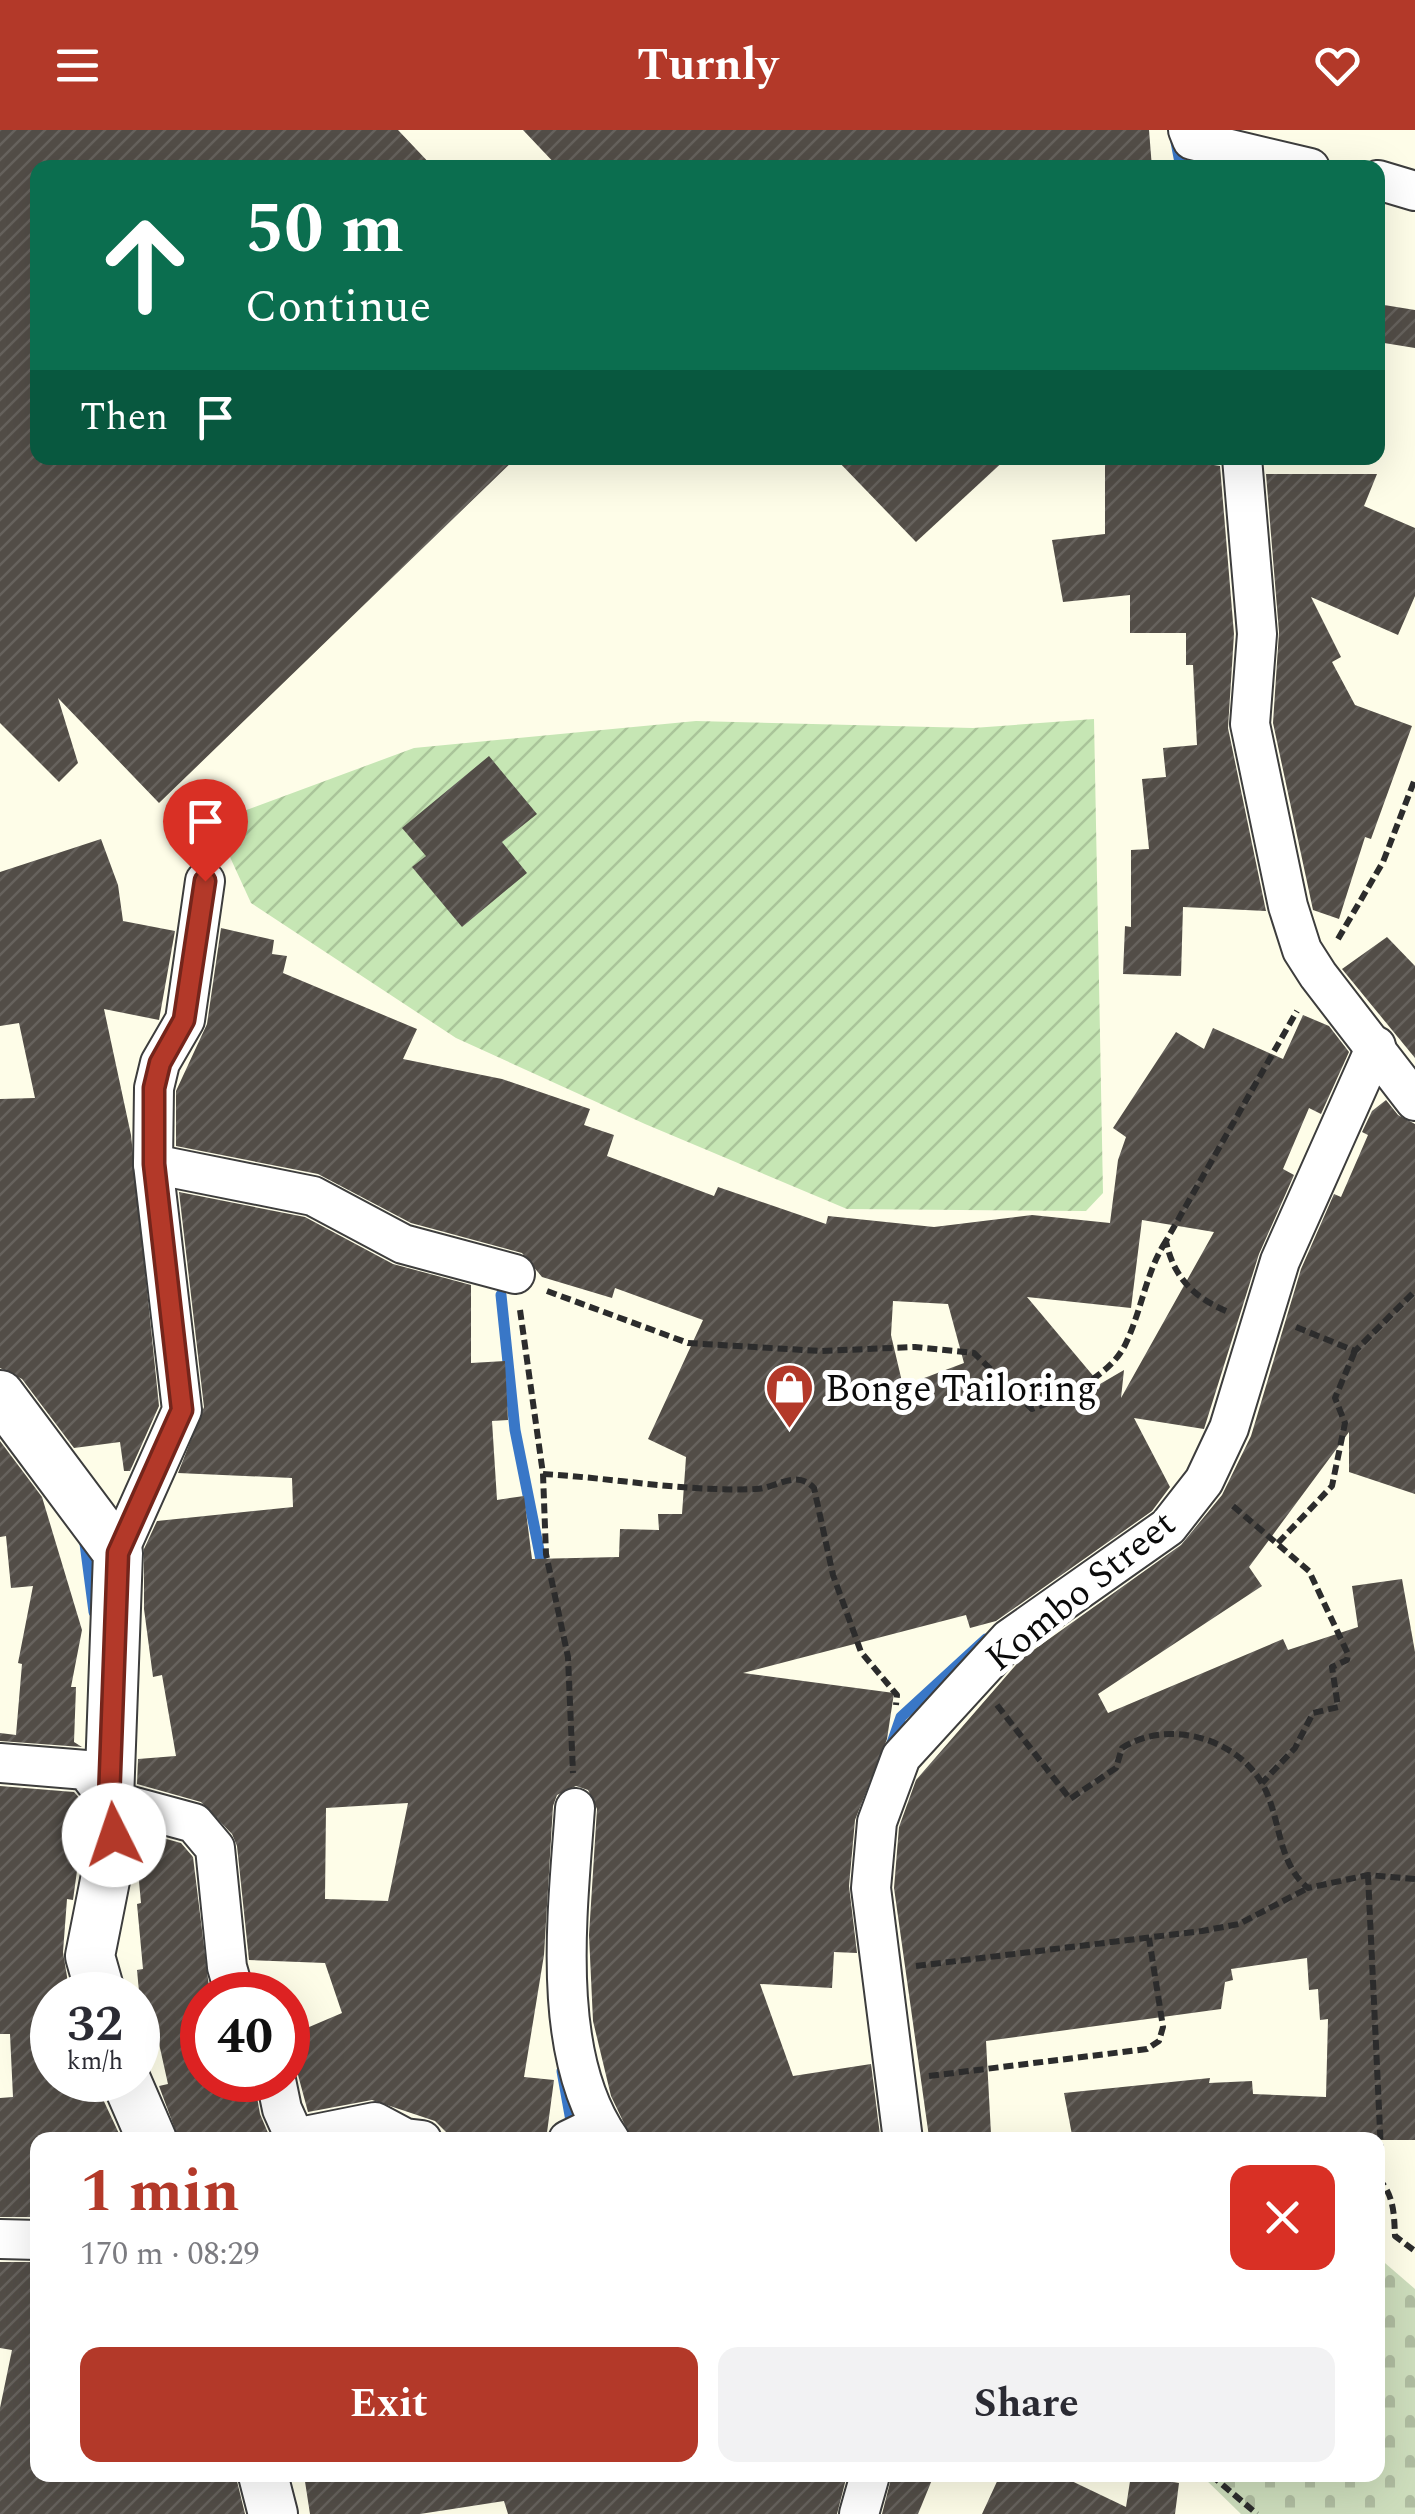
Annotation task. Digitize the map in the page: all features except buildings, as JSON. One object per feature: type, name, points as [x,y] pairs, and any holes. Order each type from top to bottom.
[{"type":"street","points":[[1190,146],[1266,160]]},
{"type":"street","points":[[1385,182],[1415,191]]},
{"type":"street","points":[[1243,465],[1258,634],[1250,724],[1288,906],[1302,950],[1318,976],[1415,1101]]},
{"type":"street","points":[[95,1972],[90,1956],[114,1835],[109,1800],[118,1553],[182,1410],[154,1164],[154,1088],[160,1063],[184,1020],[205,881]]},
{"type":"street","name":"Kombo Street","points":[[901,2132],[898,2080],[871,1888],[876,1822],[901,1757],[1010,1639],[1168,1527],[1204,1481],[1229,1428],[1312,1180],[1376,1046]]},
{"type":"street","points":[[154,1164],[314,1196],[402,1244],[514,1274]]},
{"type":"street","points":[[8,1423],[118,1553]]},
{"type":"street","points":[[0,1764],[86,1770],[109,1800],[194,1824],[215,1848],[228,1972]]},
{"type":"street","points":[[574,1808],[566,1940],[576,2068],[591,2132]]},
{"type":"street","points":[[136,2102],[149,2132]]},
{"type":"street","points":[[281,2102],[292,2132]]},
{"type":"street","points":[[325,2132],[376,2122],[394,2132]]},
{"type":"street","points":[[0,2239],[30,2240]]},
{"type":"street","points":[[266,2482],[273,2514]]},
{"type":"street","points":[[859,2514],[868,2482]]},
{"type":"path","points":[[514,1274],[553,1294],[688,1343],[820,1350],[914,1347],[974,1353],[1032,1409],[1098,1374],[1115,1361],[1126,1344],[1156,1257],[1383,862],[1415,779]]},
{"type":"path","points":[[1166,1241],[1170,1259],[1185,1287],[1223,1311],[1264,1314],[1355,1351]]},
{"type":"path","points":[[514,1274],[543,1474],[546,1554],[568,1657],[574,1808]]},
{"type":"path","points":[[1278,1543],[1332,1486],[1345,1423],[1335,1398],[1355,1351],[1415,1291]]},
{"type":"path","points":[[543,1474],[695,1490],[762,1488],[797,1478],[808,1482],[814,1488],[833,1575],[862,1652],[897,1695],[896,1710]]},
{"type":"path","points":[[1204,1481],[1308,1571],[1348,1654],[1347,1660],[1332,1667],[1338,1707],[1314,1714],[1295,1748],[1262,1783]]},
{"type":"path","points":[[976,1674],[1070,1800],[1116,1768],[1122,1748],[1156,1734],[1184,1733],[1227,1750],[1262,1783],[1293,1876],[1308,1888]]},
{"type":"path","points":[[880,1972],[1239,1924],[1308,1888],[1368,1875],[1415,1878]]},
{"type":"path","points":[[1368,1875],[1380,2132]]},
{"type":"path","points":[[898,2080],[1146,2050],[1160,2040],[1163,2027],[1149,1938]]},
{"type":"path","points":[[1385,2186],[1394,2207],[1395,2236],[1415,2251]]},
{"type":"path","points":[[1218,2482],[1257,2514]]},
{"type":"green space","points":[[1094,719],[1103,1193],[1086,1211],[847,1209],[645,1124],[456,1038],[251,903],[214,822],[414,748],[696,721],[973,728]]},
{"type":"green space","points":[[1385,2263],[1415,2289],[1415,2514],[1241,2514],[1208,2482],[1385,2482]]},
{"type":"waterway","points":[[1176,142],[1179,160]]},
{"type":"waterway","points":[[501,1295],[515,1430],[543,1570]]},
{"type":"waterway","points":[[84,1536],[94,1612]]},
{"type":"waterway","points":[[891,1746],[901,1717],[986,1639]]},
{"type":"waterway","points":[[562,2071],[573,2132]]},
{"type":"place","name":"Bonge Tailoring","points":[[790,1430]]},
{"type":"route","points":[[114,1835],[109,1800],[116,1694],[118,1553],[182,1410],[154,1164],[154,1088],[160,1063],[184,1020],[205,881]]}]
